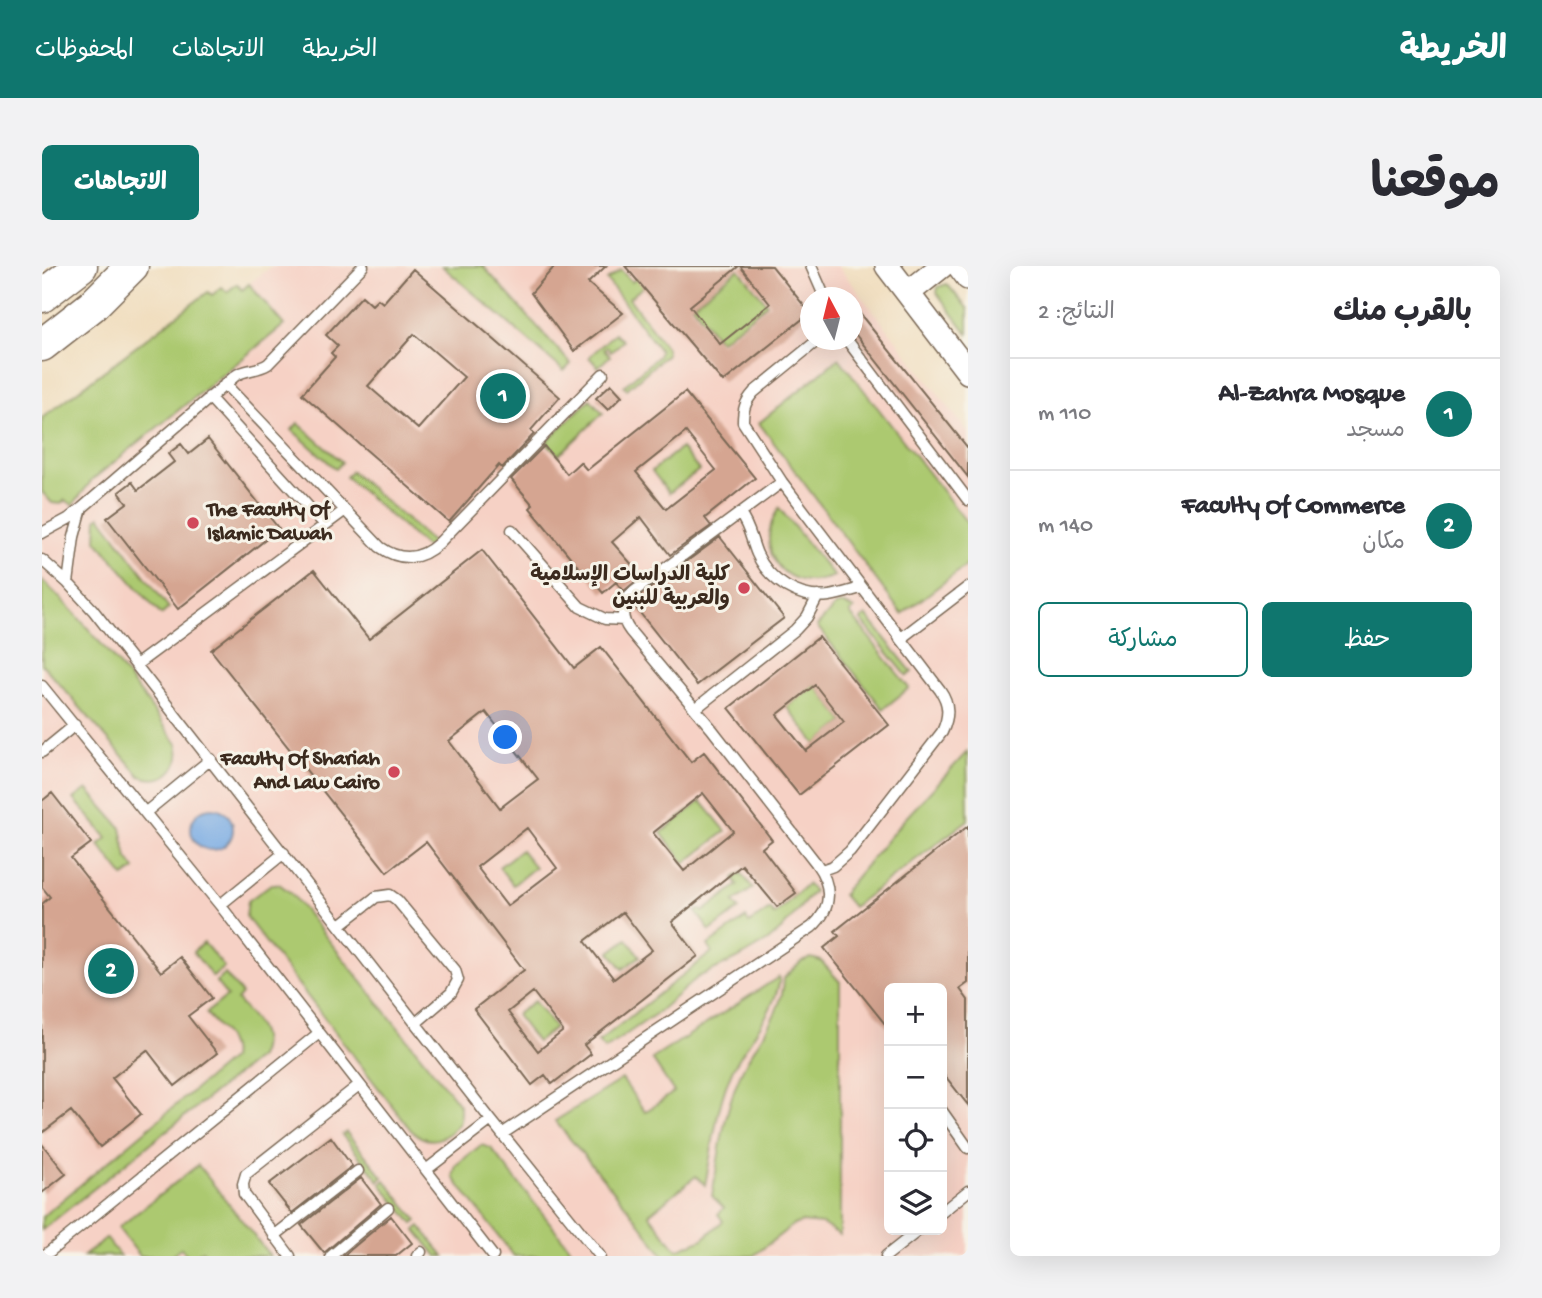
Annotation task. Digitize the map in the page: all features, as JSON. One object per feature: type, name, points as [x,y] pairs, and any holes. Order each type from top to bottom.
[{"type":"highway","points":[[42,296],[81,266]]},
{"type":"highway","points":[[42,345],[92,306],[131,266]]},
{"type":"street","points":[[887,266],[968,372]]},
{"type":"street","points":[[908,293],[942,266]]},
{"type":"street","points":[[959,266],[968,278]]},
{"type":"lane","points":[[42,533],[82,508],[239,373],[268,364],[363,266]]},
{"type":"lane","points":[[811,266],[820,287]]},
{"type":"lane","points":[[806,350],[746,400],[743,422],[782,482],[944,696],[948,710],[945,725],[850,851],[833,866],[822,870]]},
{"type":"lane","points":[[855,350],[968,500]]},
{"type":"lane","points":[[225,384],[380,547],[394,556],[410,558],[427,554],[439,544],[603,374]]},
{"type":"lane","points":[[209,397],[324,525]]},
{"type":"lane","points":[[502,1134],[811,926],[824,913],[829,887],[822,870],[624,620],[625,603],[632,593],[782,482]]},
{"type":"lane","points":[[68,583],[74,537],[82,508]]},
{"type":"lane","points":[[136,665],[344,510]]},
{"type":"lane","points":[[740,514],[751,533],[758,556],[775,578],[790,589],[818,596],[861,589]]},
{"type":"lane","points":[[512,530],[580,607],[605,619],[624,620]]},
{"type":"lane","points":[[42,560],[93,610],[600,1256]]},
{"type":"lane","points":[[900,639],[968,587]]},
{"type":"lane","points":[[695,709],[795,630],[807,617],[818,596]]},
{"type":"lane","points":[[42,686],[146,811],[493,1256]]},
{"type":"lane","points":[[42,752],[75,725]]},
{"type":"lane","points":[[146,811],[211,759]]},
{"type":"lane","points":[[220,905],[284,853]]},
{"type":"lane","points":[[341,925],[376,897],[390,895],[452,966],[458,980],[454,989],[416,1023]]},
{"type":"lane","points":[[44,1256],[319,1033]]},
{"type":"lane","points":[[290,1256],[244,1194],[246,1174],[359,1085]]},
{"type":"lane","points":[[947,1118],[968,1148]]},
{"type":"lane","points":[[426,1170],[491,1119]]},
{"type":"lane","points":[[274,1236],[358,1171]]},
{"type":"lane","points":[[947,1208],[968,1191]]},
{"type":"lane","points":[[331,1256],[388,1208]]},
{"type":"lane","points":[[886,1256],[913,1235]]},
{"type":"shaded area","points":[[272,266],[838,266],[854,287],[800,287],[800,350],[863,350],[863,298],[968,432],[968,1256],[42,1256],[42,418],[208,292],[212,295],[222,287],[227,292],[237,284],[242,289]]},
{"type":"green space","points":[[442,266],[483,266],[571,364],[564,371]]},
{"type":"green space","points":[[648,269],[655,278],[629,298],[666,348],[667,354],[627,389],[624,386],[658,356],[660,351],[607,280],[621,270],[632,282]]},
{"type":"green space","points":[[739,269],[767,304],[720,341],[692,305]]},
{"type":"green space","points":[[237,284],[242,290],[249,284],[284,325],[92,480],[73,505],[65,500],[61,504],[52,503],[42,492],[42,418],[208,292],[212,295],[222,287],[227,292]]},
{"type":"green space","points":[[947,284],[968,309],[968,334],[937,293],[938,287]]},
{"type":"green space","points":[[615,333],[623,341],[611,352],[607,347],[604,349],[610,356],[598,367],[589,357]]},
{"type":"green space","points":[[839,358],[968,524],[968,564],[902,614],[759,423]]},
{"type":"green space","points":[[590,399],[603,413],[559,455],[546,442]]},
{"type":"green space","points":[[298,423],[342,462],[336,469],[292,430]]},
{"type":"green space","points":[[681,448],[699,470],[669,493],[652,471]]},
{"type":"green space","points":[[351,471],[432,542],[427,548],[346,477]]},
{"type":"green space","points":[[779,508],[834,576],[817,581],[801,580],[788,575],[778,566],[771,554],[769,539],[771,524]]},
{"type":"green space","points":[[100,516],[169,608],[161,615],[96,540],[97,519]]},
{"type":"green space","points":[[42,580],[114,659],[177,744],[177,761],[170,773],[164,777],[156,779],[140,776],[42,664]]},
{"type":"green space","points":[[843,604],[854,609],[850,613],[909,688],[883,709],[817,626],[835,606]]},
{"type":"green space","points":[[866,615],[912,672],[907,676],[861,620]]},
{"type":"green space","points":[[815,685],[844,722],[816,744],[787,707]]},
{"type":"green space","points":[[967,752],[968,820],[853,907],[843,895],[847,888],[902,822]]},
{"type":"green space","points":[[87,789],[121,828],[127,858],[135,869],[124,877],[99,845],[107,838],[74,799]]},
{"type":"green space","points":[[701,801],[726,831],[685,863],[661,833]]},
{"type":"green space","points":[[521,850],[535,867],[513,885],[499,867]]},
{"type":"green space","points":[[741,873],[753,888],[734,902],[739,909],[710,931],[696,912],[700,909],[703,912],[738,885],[734,878]]},
{"type":"green space","points":[[271,884],[279,884],[291,893],[455,1099],[460,1106],[460,1122],[449,1133],[431,1140],[411,1130],[250,922],[246,916],[248,901]]},
{"type":"green space","points":[[807,884],[814,891],[782,929],[768,941],[698,977],[657,1013],[605,1049],[598,1042],[712,952],[708,945],[746,918],[749,923],[770,909],[774,915]]},
{"type":"green space","points":[[627,939],[640,956],[623,969],[610,952]]},
{"type":"green space","points":[[204,943],[224,967],[213,977],[193,952]]},
{"type":"green space","points":[[811,958],[821,961],[840,982],[840,1235],[822,1224],[802,1222],[793,1225],[753,1256],[664,1256],[628,1208],[555,1121],[622,1079],[645,1112],[674,1092],[652,1059],[779,977],[772,1003],[727,1083],[705,1185],[696,1176],[649,1214],[677,1250],[703,1239],[723,1221],[718,1214],[724,1208],[712,1196],[725,1122],[738,1080],[773,1018],[784,978],[801,962]]},
{"type":"green space","points":[[225,974],[242,994],[237,1000],[261,1033],[263,1040],[259,1057],[42,1230],[42,1217],[231,1059],[228,1040],[206,1013],[227,996],[216,982]]},
{"type":"green space","points":[[534,1001],[555,1028],[537,1042],[516,1015]]},
{"type":"green space","points":[[346,1132],[383,1177],[379,1181],[342,1135]]},
{"type":"green space","points":[[481,1145],[491,1148],[576,1256],[514,1256],[453,1177],[456,1165]]},
{"type":"green space","points":[[198,1165],[270,1256],[207,1256],[202,1250],[194,1256],[187,1256],[181,1248],[171,1256],[140,1256],[118,1228]]},
{"type":"green space","points":[[385,1180],[417,1221],[413,1224],[381,1184]]},
{"type":"green space","points":[[420,1226],[444,1256],[437,1256],[416,1230]]},
{"type":"green space","points":[[106,1238],[120,1256],[84,1256]]},
{"type":"water","points":[[212,808],[227,814],[233,829],[227,844],[212,850],[197,844],[191,829],[197,814]]},
{"type":"building","points":[[555,266],[606,266],[588,283],[623,313],[574,351],[531,293]]},
{"type":"building","points":[[625,266],[739,266],[690,306],[720,344],[770,304],[740,266],[772,266],[800,301],[800,321],[723,382]]},
{"type":"building","points":[[413,269],[560,397],[531,430],[534,434],[502,468],[499,465],[449,522],[302,394],[335,357],[331,353],[338,346],[326,335],[362,296],[372,305],[378,299],[383,303]],"holes":[[[414,334],[464,377],[418,429],[368,386]]]},
{"type":"building","points":[[863,318],[968,448],[968,477],[863,344]]},
{"type":"building","points":[[611,384],[622,396],[608,410],[596,398]]},
{"type":"building","points":[[685,392],[755,478],[705,518],[711,526],[670,555],[641,517],[612,542],[642,576],[624,591],[616,582],[603,593],[530,508],[533,505],[511,479],[544,446],[567,474],[580,462],[587,470]],"holes":[[[686,432],[716,470],[666,509],[636,472]]]},
{"type":"building","name":"The Faculty Of Islamic Dawah","points":[[208,439],[279,529],[178,609],[107,518],[127,503],[119,492],[132,482],[138,490],[174,462],[168,454],[181,444],[189,454]]},
{"type":"building","points":[[720,537],[784,618],[697,685],[633,604],[637,598]]},
{"type":"building","points":[[482,550],[574,668],[601,647],[691,762],[704,752],[772,840],[762,848],[796,893],[777,907],[742,865],[672,922],[698,956],[584,1045],[591,1054],[552,1084],[545,1075],[532,1085],[474,1009],[524,970],[426,842],[387,872],[211,650],[314,570],[369,639]],"holes":[[[486,712],[538,779],[500,808],[449,741]],[[703,793],[733,831],[684,871],[653,833]],[[527,828],[557,868],[507,906],[477,867]],[[623,912],[652,950],[614,979],[585,941]],[[533,992],[563,1031],[538,1051],[508,1012]]]},
{"type":"building","points":[[819,637],[889,725],[799,795],[729,708]],"holes":[[[815,685],[844,722],[806,751],[777,715]]]},
{"type":"building","points":[[52,793],[91,843],[71,858],[161,972],[180,957],[212,998],[188,1016],[217,1053],[175,1086],[147,1050],[112,1078],[141,1114],[100,1147],[71,1111],[42,1133],[42,904],[50,897],[42,887],[42,801]]},
{"type":"building","points":[[968,826],[968,983],[960,989],[968,1000],[968,1105],[947,1078],[947,983],[884,983],[884,1023],[824,948],[839,936],[835,931]]},
{"type":"building","points":[[331,1137],[352,1166],[292,1213],[269,1184]]},
{"type":"building","points":[[42,1144],[66,1174],[42,1193]]},
{"type":"building","points":[[361,1178],[381,1204],[324,1253],[301,1225]]},
{"type":"building","points":[[391,1216],[412,1243],[396,1256],[343,1256]]},
{"type":"place","name":"Al-Zahra Mosque","points":[[503,396]]},
{"type":"place","name":"The Faculty Of Islamic Dawah","points":[[193,523]]},
{"type":"place","name":"كلية الدراسات الإسلامية والعربية للبنين","points":[[744,588]]},
{"type":"place","name":"Faculty Of Shariah And Law Cairo","points":[[394,772]]},
{"type":"place","name":"Faculty Of Commerce","points":[[111,971]]}]
